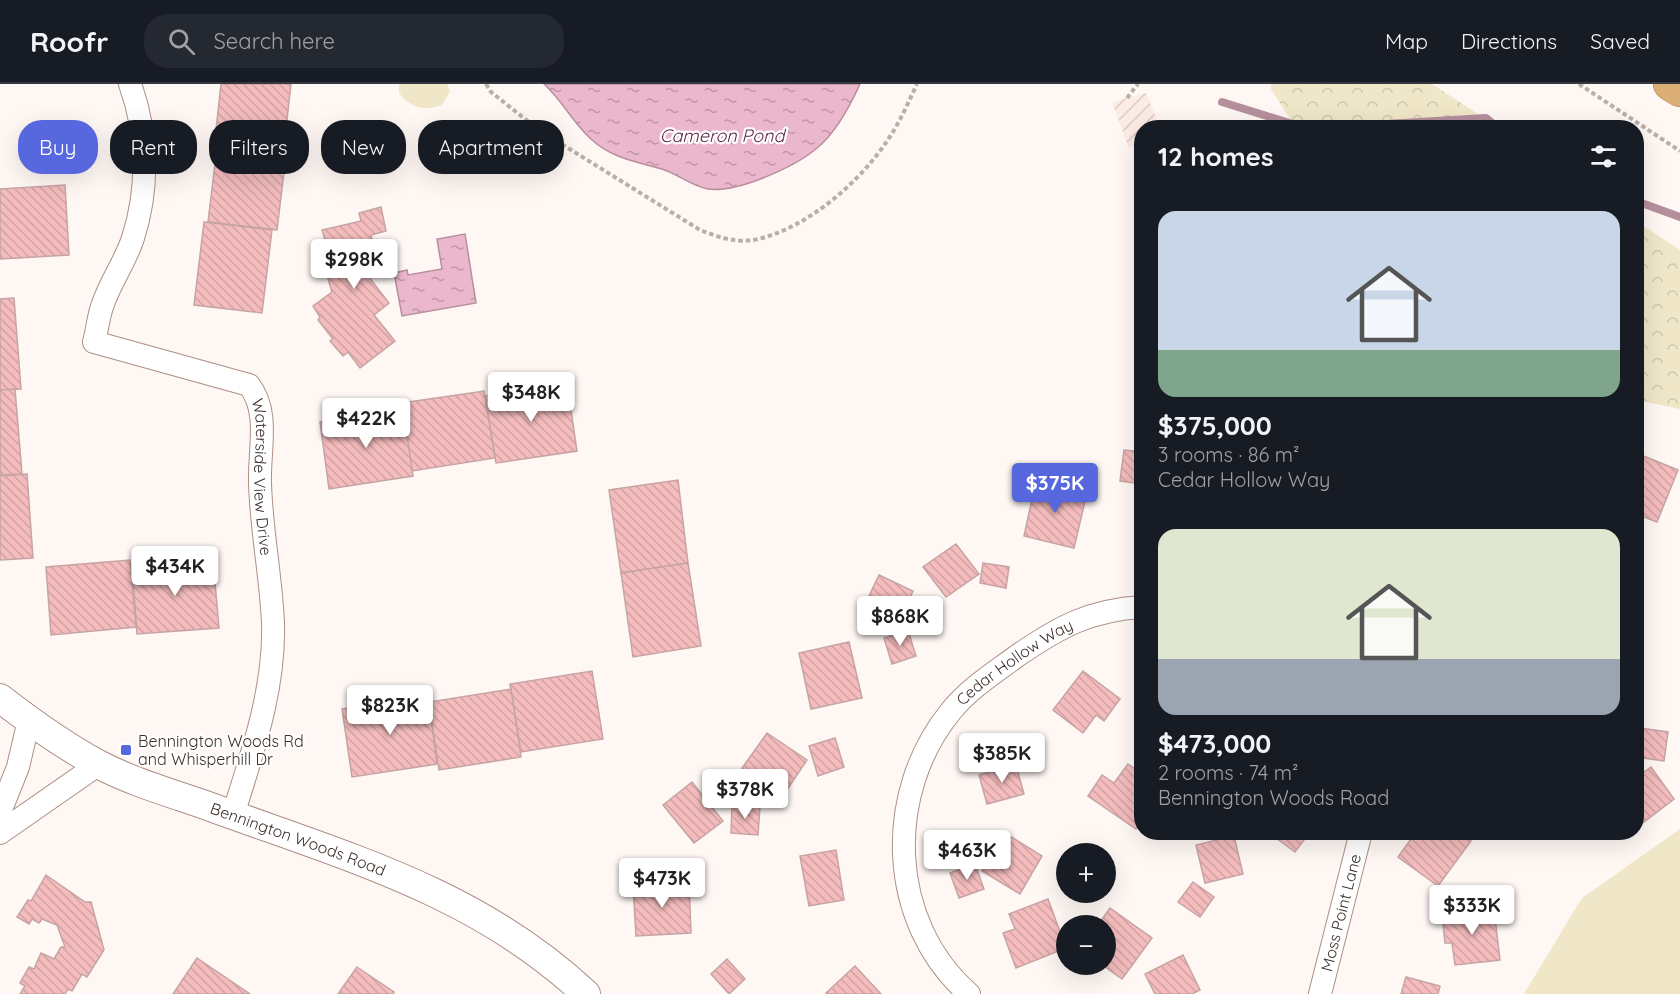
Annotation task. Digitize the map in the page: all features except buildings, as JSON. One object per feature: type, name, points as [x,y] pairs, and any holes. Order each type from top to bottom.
[{"type":"highway","points":[[1670,84],[1680,90]]},
{"type":"street","name":"Waterside View Drive","points":[[130,84],[138,108],[145,155],[143,201],[132,239],[101,308],[94,342],[249,385],[258,396],[262,412],[260,483],[273,625],[271,659],[259,736],[233,815]]},
{"type":"street","name":"Cedar Hollow Way","points":[[969,994],[938,958],[918,920],[907,886],[903,853],[905,814],[914,776],[930,740],[951,710],[976,685],[1049,634],[1082,617],[1116,608],[1134,607]]},
{"type":"street","name":"Bennington Woods Road","points":[[0,698],[29,720],[99,764],[428,887],[486,918],[537,953],[586,994]]},
{"type":"street","points":[[0,812],[18,767],[29,720]]},
{"type":"street","points":[[0,833],[99,764]]},
{"type":"street","name":"Moss Point Lane","points":[[1320,994],[1359,840]]},
{"type":"path","points":[[486,84],[491,92],[539,130],[700,230],[727,240],[757,239],[787,228],[832,200],[856,180],[888,141],[917,84]]},
{"type":"path","points":[[1127,98],[1138,84]]},
{"type":"path","points":[[1579,84],[1632,120]]},
{"type":"path","points":[[1644,128],[1680,152]]},
{"type":"shaded area","points":[[1146,93],[1157,120],[1134,120],[1134,146],[1129,148],[1112,102]]},
{"type":"green space","points":[[399,84],[447,84],[450,91],[442,105],[423,108],[413,105],[399,93]]},
{"type":"green space","points":[[1271,84],[1432,84],[1487,120],[1291,120],[1271,89]]},
{"type":"green space","points":[[1644,226],[1680,250],[1680,409],[1644,401]]},
{"type":"green space","points":[[1680,829],[1680,994],[1524,994],[1582,898]]},
{"type":"water","name":"Cameron Pond","points":[[544,84],[860,84],[836,127],[824,142],[807,155],[795,163],[749,183],[708,189],[690,183],[668,171],[607,151],[585,133]]},
{"type":"water","points":[[465,234],[476,303],[402,316],[394,273],[407,270],[408,275],[442,269],[437,239]]},
{"type":"waterway","points":[[1222,102],[1279,120]]},
{"type":"waterway","points":[[1453,120],[1486,118],[1488,120]]},
{"type":"waterway","points":[[1644,204],[1680,217]]},
{"type":"place","name":"Bennington Woods Rd and Whisperhill Dr","points":[[126,750]]}]
